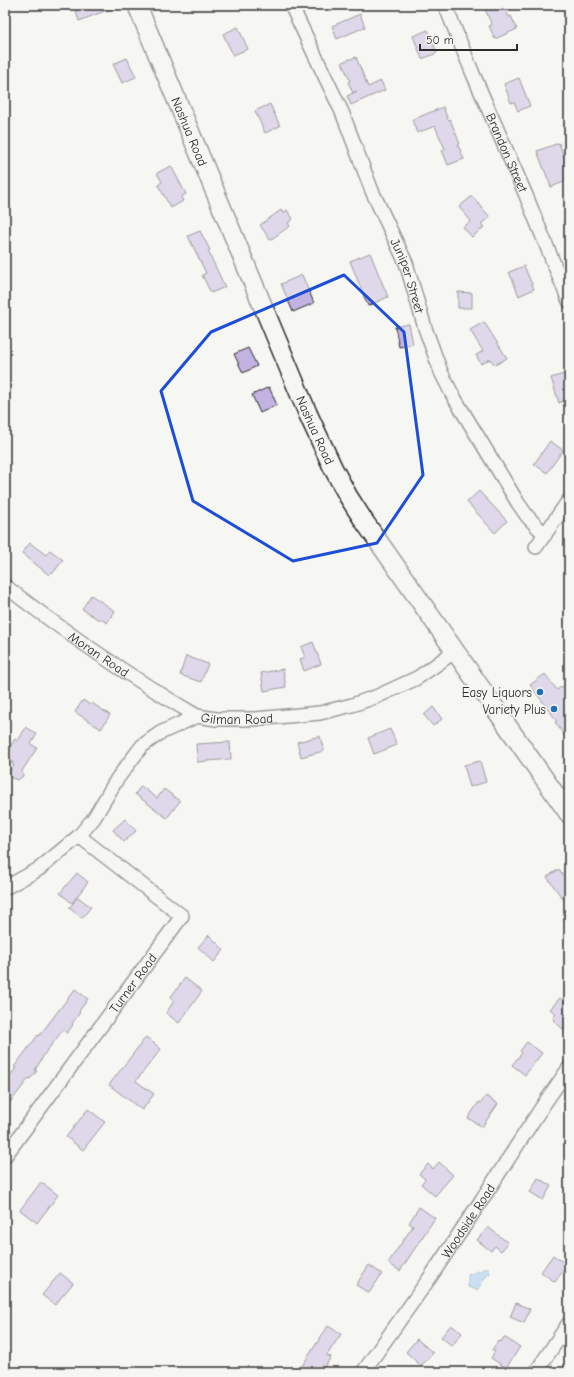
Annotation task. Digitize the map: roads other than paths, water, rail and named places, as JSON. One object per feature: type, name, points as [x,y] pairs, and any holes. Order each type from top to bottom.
[{"type":"main road","name":"Nashua Road","points":[[137,5],[308,414],[333,468],[348,496],[384,552],[569,814]]},
{"type":"street","name":"Juniper Street","points":[[291,5],[340,106],[372,191],[406,263],[425,328],[441,372],[452,394],[518,503],[527,516],[545,534]]},
{"type":"street","name":"Brandon Street","points":[[445,5],[569,301]]},
{"type":"street","points":[[536,547],[569,500]]},
{"type":"street","name":"Moran Road","points":[[5,586],[79,641],[163,696],[197,716]]},
{"type":"street","name":"Gilman Road","points":[[5,888],[39,869],[79,836],[94,818],[117,779],[142,746],[160,733],[197,716],[216,719],[256,719],[320,713],[339,709],[378,696],[416,678],[455,651]]},
{"type":"street","name":"Turner Road","points":[[5,1156],[182,916],[79,836]]},
{"type":"street","name":"Woodside Road","points":[[363,1372],[482,1201],[544,1104],[569,1068]]},
{"type":"street","points":[[536,1372],[569,1323]]},
{"type":"water","points":[[488,1268],[490,1274],[487,1275],[477,1290],[468,1287],[468,1275]]},
{"type":"place","name":"Easy Liquors","points":[[540,692]]},
{"type":"place","name":"Variety Plus","points":[[554,709]]}]
